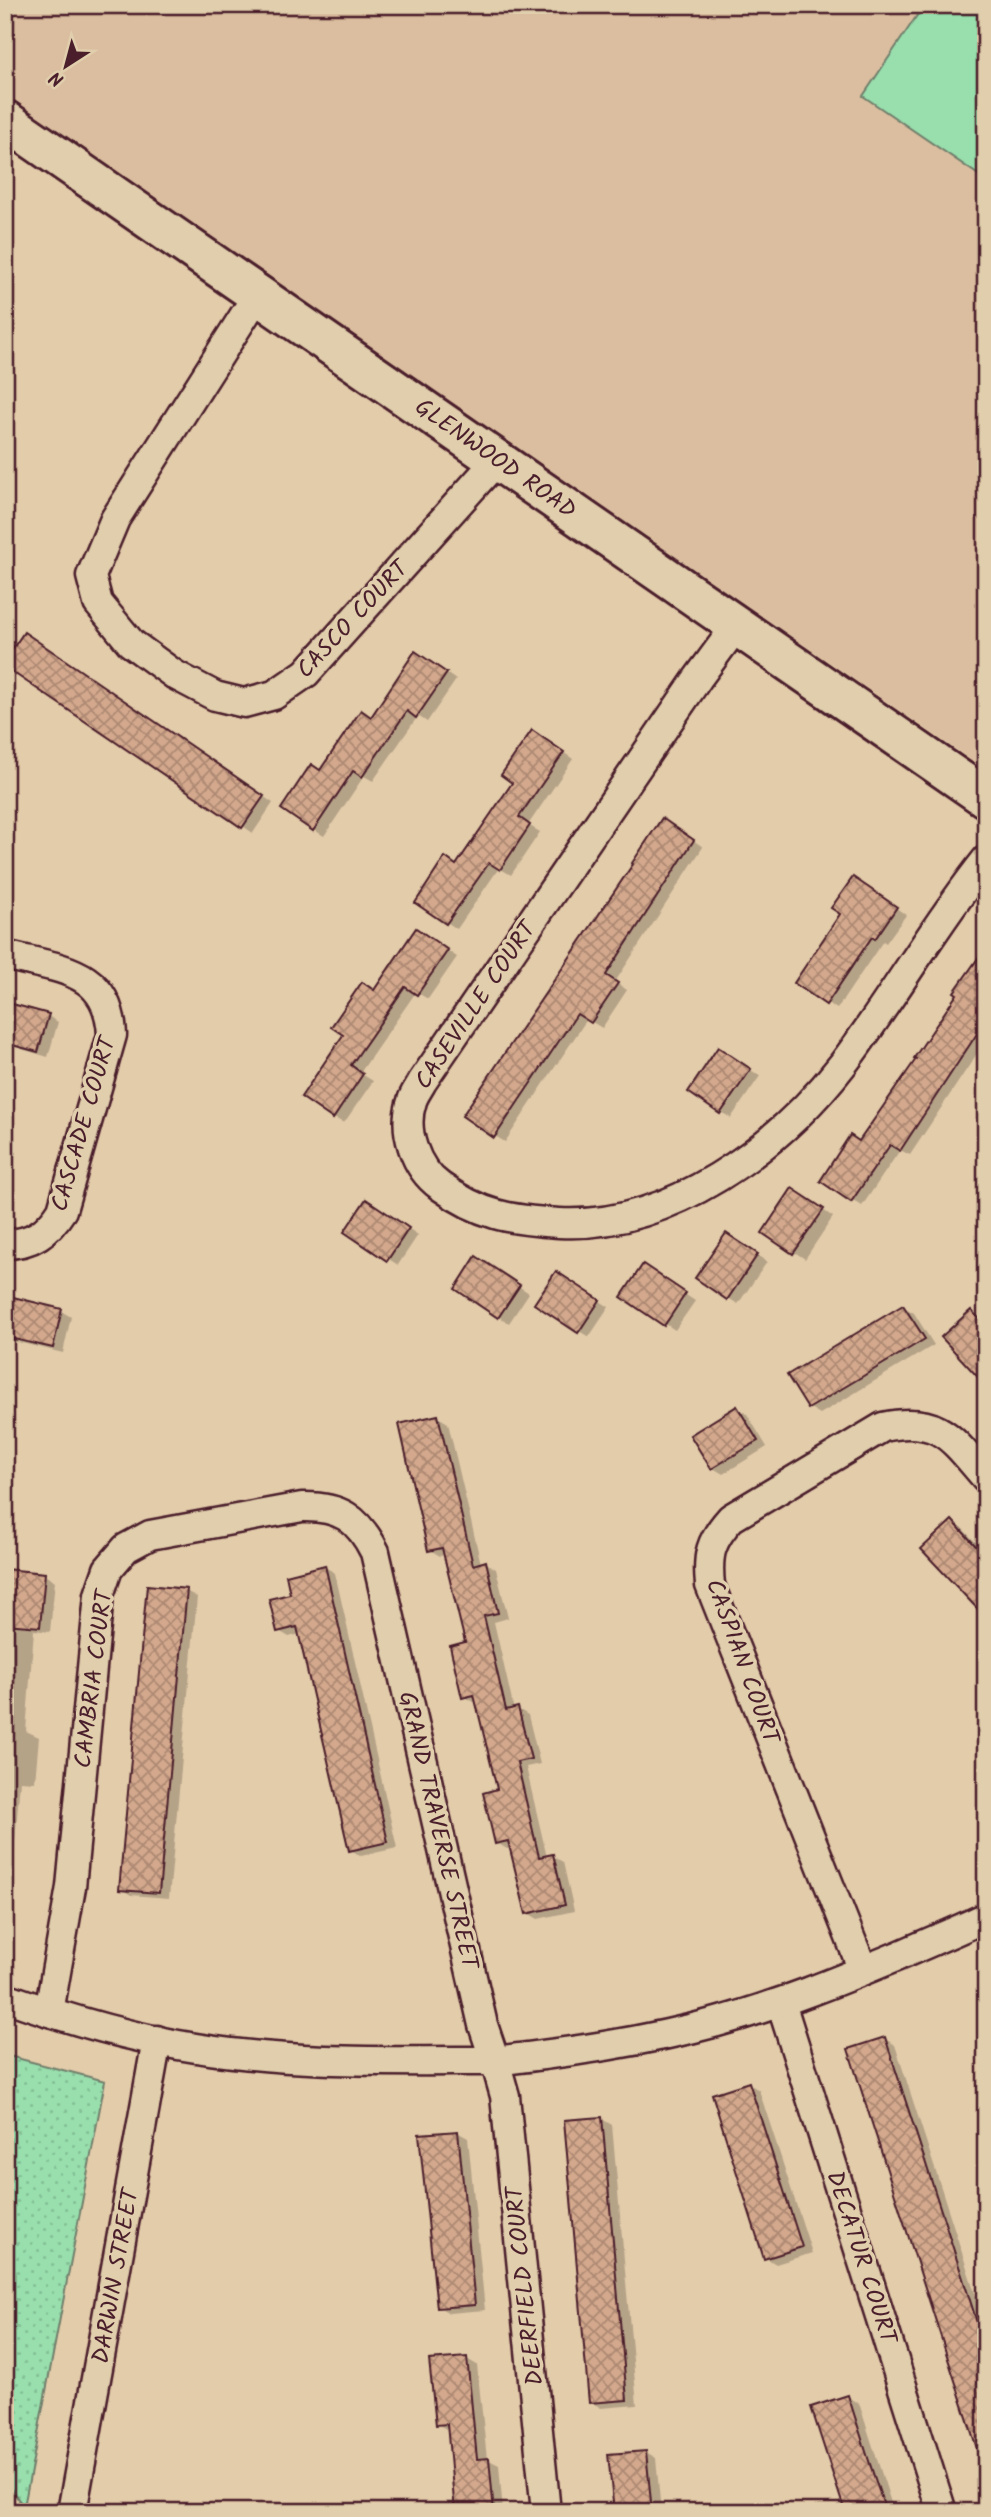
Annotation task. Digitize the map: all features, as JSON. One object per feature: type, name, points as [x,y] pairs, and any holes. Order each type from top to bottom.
[{"type":"street","name":"GLENWOOD ROAD","points":[[5,120],[986,798]]},
{"type":"street","name":"CASCO COURT","points":[[258,294],[115,519],[91,576],[97,603],[131,643],[175,675],[215,696],[244,704],[274,695],[306,673],[498,459]]},
{"type":"street","name":"CASEVILLE COURT","points":[[737,625],[422,1082],[412,1102],[409,1134],[413,1150],[436,1183],[478,1209],[507,1217],[584,1224],[630,1217],[703,1188],[768,1140],[808,1104],[834,1074],[986,860]]},
{"type":"street","name":"CASCADE COURT","points":[[5,955],[74,974],[89,981],[103,996],[111,1014],[112,1035],[62,1210],[44,1233],[29,1241],[5,1244]]},
{"type":"street","name":"CASPIAN COURT","points":[[863,1970],[710,1585],[708,1563],[711,1546],[719,1531],[731,1518],[883,1427],[908,1422],[933,1427],[954,1442],[986,1478]]},
{"type":"street","name":"CAMBRIA COURT","points":[[49,2012],[71,1887],[99,1595],[108,1569],[126,1548],[150,1535],[302,1507],[320,1507],[337,1511],[353,1520],[365,1532],[375,1552],[386,1599]]},
{"type":"street","name":"GRAND TRAVERSE STREET","points":[[386,1599],[483,2025],[495,2061]]},
{"type":"street","points":[[5,1997],[111,2030],[196,2048],[275,2057],[361,2061],[495,2061],[574,2051],[716,2023],[781,2003],[986,1917]]},
{"type":"street","name":"DECATUR COURT","points":[[781,2003],[942,2512]]},
{"type":"street","name":"DARWIN STREET","points":[[72,2512],[158,2040]]},
{"type":"street","name":"DEERFIELD COURT","points":[[495,2061],[505,2096],[546,2512]]},
{"type":"shaded area","points":[[5,5],[986,5],[986,770],[5,94]]},
{"type":"green space","points":[[924,5],[986,5],[986,180],[863,96]]},
{"type":"green space","points":[[5,2055],[105,2081],[24,2507],[5,2481]]},
{"type":"building","points":[[24,632],[264,796],[242,828],[5,667],[5,660]]},
{"type":"building","points":[[415,651],[447,673],[416,718],[407,711],[362,777],[353,771],[313,831],[281,809],[311,764],[320,770],[361,710],[371,717]]},
{"type":"building","points":[[532,730],[564,752],[519,817],[530,825],[500,870],[489,863],[446,924],[415,903],[445,857],[456,865],[512,783],[501,775]]},
{"type":"building","points":[[662,818],[694,840],[606,975],[618,983],[591,1023],[577,1014],[494,1138],[462,1116]]},
{"type":"building","points":[[853,877],[897,907],[875,939],[872,937],[826,1005],[794,983],[840,914],[831,908]]},
{"type":"building","points":[[416,928],[448,950],[417,995],[405,987],[351,1065],[363,1074],[333,1119],[301,1097],[343,1035],[331,1027],[362,982],[374,990]]},
{"type":"building","points":[[986,947],[986,1020],[900,1151],[890,1145],[851,1202],[820,1181],[850,1135],[859,1141],[916,1059],[914,1058],[957,994],[954,992]]},
{"type":"building","points":[[5,1002],[49,1014],[38,1052],[5,1043]]},
{"type":"building","points":[[718,1047],[751,1069],[720,1114],[688,1092]]},
{"type":"building","points":[[792,1188],[824,1209],[793,1254],[762,1233]]},
{"type":"building","points":[[366,1199],[409,1228],[387,1261],[344,1232]]},
{"type":"building","points":[[726,1233],[758,1254],[727,1300],[695,1278]]},
{"type":"building","points":[[476,1256],[520,1285],[498,1318],[455,1289]]},
{"type":"building","points":[[643,1264],[686,1293],[664,1326],[621,1297]]},
{"type":"building","points":[[556,1271],[600,1300],[578,1333],[534,1304]]},
{"type":"building","points":[[9,1296],[62,1309],[53,1348],[5,1337],[5,1312]]},
{"type":"building","points":[[903,1305],[925,1339],[808,1409],[787,1375]]},
{"type":"building","points":[[971,1310],[986,1326],[986,1386],[941,1337]]},
{"type":"building","points":[[737,1406],[758,1441],[711,1469],[690,1435]]},
{"type":"building","points":[[438,1415],[473,1565],[486,1561],[498,1613],[484,1616],[506,1710],[518,1707],[531,1759],[517,1762],[539,1857],[553,1854],[565,1905],[526,1914],[508,1841],[495,1844],[483,1793],[497,1789],[474,1695],[462,1698],[450,1646],[465,1642],[442,1548],[428,1551],[399,1424]]},
{"type":"building","points":[[952,1520],[986,1557],[986,1618],[921,1549]]},
{"type":"building","points":[[325,1565],[388,1842],[349,1851],[297,1627],[277,1632],[269,1599],[290,1594],[286,1575]]},
{"type":"building","points":[[5,1569],[45,1573],[40,1627],[5,1624]]},
{"type":"building","points":[[147,1585],[187,1589],[159,1893],[119,1890]]},
{"type":"building","points":[[885,2037],[986,2350],[986,2460],[981,2461],[848,2049]]},
{"type":"building","points":[[749,2082],[802,2247],[764,2259],[712,2094]]},
{"type":"building","points":[[602,2117],[627,2400],[589,2403],[564,2120]]},
{"type":"building","points":[[458,2131],[475,2305],[437,2308],[419,2134]]},
{"type":"building","points":[[467,2357],[477,2459],[489,2458],[494,2512],[455,2512],[447,2424],[436,2425],[429,2360]]},
{"type":"building","points":[[848,2395],[886,2512],[845,2512],[811,2407]]},
{"type":"building","points":[[646,2451],[652,2512],[614,2512],[608,2454]]}]
